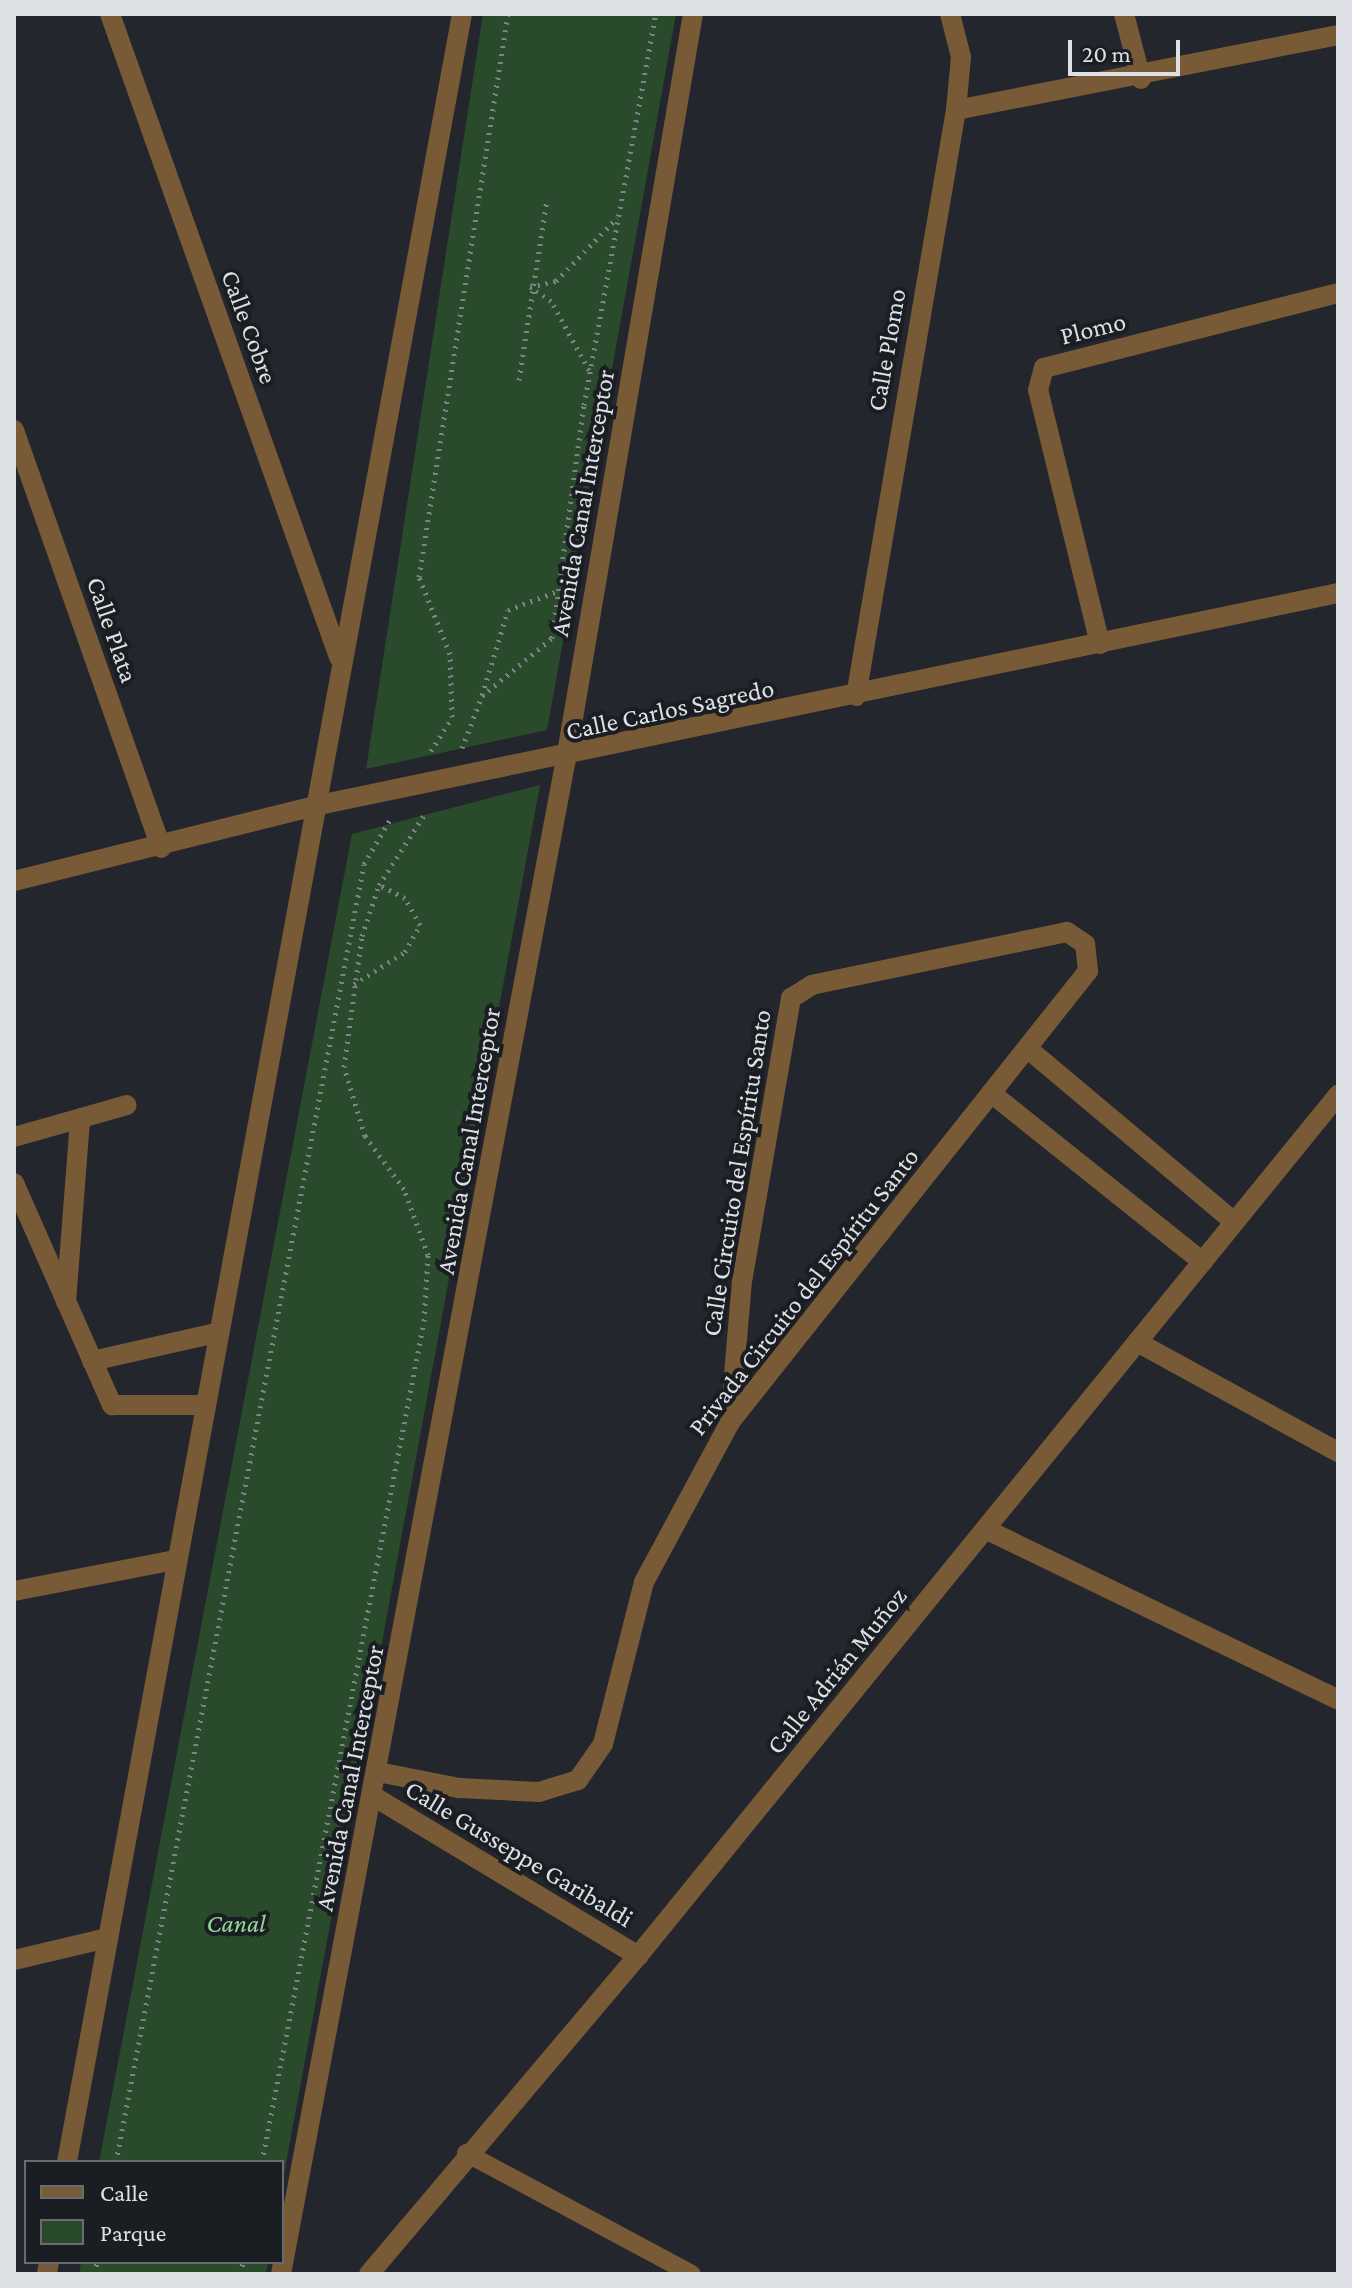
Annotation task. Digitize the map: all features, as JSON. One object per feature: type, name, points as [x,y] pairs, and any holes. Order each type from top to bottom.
[{"type":"street","name":"Calle Cobre","points":[[110,14],[339,657]]},
{"type":"street","points":[[67,2160],[339,657],[462,14]]},
{"type":"street","name":"Avenida Canal Interceptor","points":[[284,2258],[378,1772],[566,759],[693,14]]},
{"type":"street","name":"Calle Plomo","points":[[856,696],[956,110],[961,57],[950,14]]},
{"type":"street","points":[[1124,14],[1141,79]]},
{"type":"street","points":[[956,110],[1141,79],[1338,35]]},
{"type":"street","name":"Plomo","points":[[1100,644],[1038,390],[1044,368],[1338,293]]},
{"type":"street","name":"Calle Plata","points":[[14,430],[161,848]]},
{"type":"street","name":"Calle Carlos Sagredo","points":[[14,881],[161,848],[314,806],[566,759],[1338,593]]},
{"type":"street","name":"Calle Circuito del Espíritu Santo","points":[[730,1422],[742,1281],[791,998],[812,985],[1067,932],[1085,944]]},
{"type":"street","name":"Privada Circuito del Espíritu Santo","points":[[378,1772],[523,1791],[578,1780],[603,1744],[644,1582],[730,1422],[1088,971],[1085,944]]},
{"type":"street","points":[[1027,1048],[1234,1222]]},
{"type":"street","points":[[991,1093],[1203,1262]]},
{"type":"street","name":"Calle Adrián Muñoz","points":[[369,2274],[466,2153],[638,1956],[1338,1095]]},
{"type":"street","points":[[14,1137],[127,1105]]},
{"type":"street","points":[[66,1304],[80,1119]]},
{"type":"street","points":[[14,1183],[112,1405],[202,1405]]},
{"type":"street","points":[[92,1361],[216,1333]]},
{"type":"street","points":[[1137,1342],[1338,1452]]},
{"type":"street","points":[[985,1529],[1338,1700]]},
{"type":"street","points":[[14,1591],[175,1560]]},
{"type":"street","name":"Calle Gusseppe Garibaldi","points":[[373,1796],[638,1956]]},
{"type":"street","points":[[14,1960],[108,1938]]},
{"type":"lane","points":[[466,2153],[692,2274]]},
{"type":"path","points":[[116,2160],[364,864],[452,717],[450,654],[419,577],[508,14]]},
{"type":"path","points":[[482,696],[552,638],[590,372],[656,14]]},
{"type":"path","points":[[519,380],[530,287],[547,199]]},
{"type":"path","points":[[530,287],[556,281],[618,218]]},
{"type":"path","points":[[530,287],[551,301],[590,372]]},
{"type":"path","points":[[262,2160],[424,1321],[428,1255],[404,1189],[365,1136],[344,1067],[354,984],[379,885],[446,779],[482,696],[508,610],[558,591]]},
{"type":"path","points":[[354,984],[405,952],[420,925],[405,898],[379,885]]},
{"type":"green space","points":[[483,14],[676,14],[547,730],[366,769]]},
{"type":"green space","name":"Canal","points":[[540,785],[284,2174],[284,2160],[99,2160],[352,834]]},
{"type":"green space","points":[[81,2264],[268,2264],[266,2274],[79,2274]]}]
